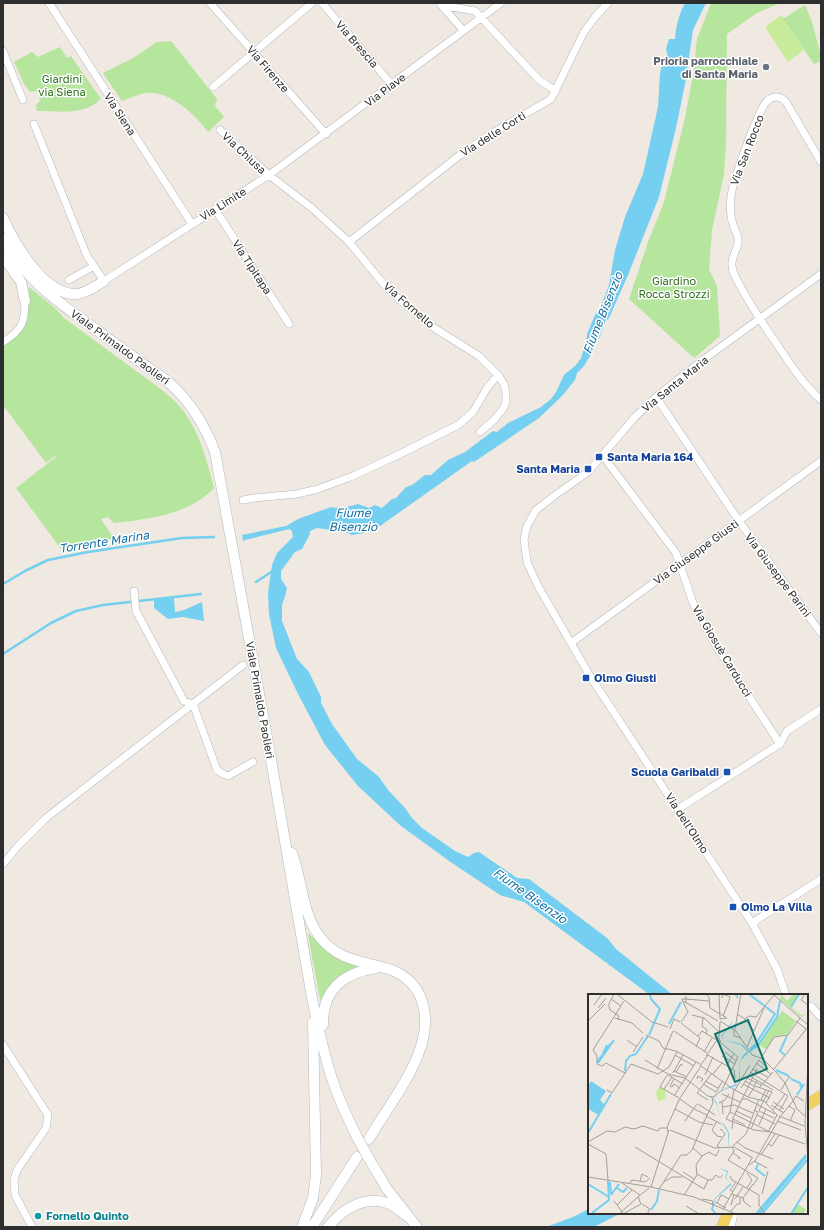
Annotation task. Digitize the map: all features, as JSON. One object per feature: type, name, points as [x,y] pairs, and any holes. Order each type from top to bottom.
[{"type":"main road","points":[[3,218],[11,236],[24,257],[38,274],[51,285],[65,292],[78,294],[86,292],[104,281]]},
{"type":"main road","name":"Viale Primaldo Paolieri","points":[[3,238],[19,264],[30,278],[60,303],[176,389],[200,420],[215,452],[312,998],[324,1051],[335,1089],[357,1137],[388,1189],[417,1227]]},
{"type":"main road","points":[[3,256],[21,282],[25,301]]},
{"type":"main road","points":[[282,825],[293,855],[307,910],[315,929],[325,942],[341,955],[353,960],[396,972],[411,983],[422,1000],[425,1023],[423,1042],[415,1063],[369,1139]]},
{"type":"main road","points":[[324,1051],[323,1013],[330,993],[335,986],[347,977],[365,969],[378,967]]},
{"type":"main road","points":[[302,1227],[311,1206],[316,1175],[312,998]]},
{"type":"main road","points":[[808,1104],[821,1096]]},
{"type":"main road","points":[[312,1227],[357,1157]]},
{"type":"main road","points":[[328,1227],[351,1207],[358,1203],[368,1201],[392,1205],[410,1218]]},
{"type":"main road","points":[[722,1227],[728,1214]]},
{"type":"street","name":"Via Siena","points":[[49,3],[192,224]]},
{"type":"street","name":"Via Firenze","points":[[210,3],[326,134]]},
{"type":"street","points":[[213,87],[312,3]]},
{"type":"street","name":"Via Brescia","points":[[322,3],[392,85]]},
{"type":"street","name":"Via Piave","points":[[269,175],[501,3]]},
{"type":"street","name":"Via delle Corti","points":[[349,242],[460,155],[551,99],[584,32],[608,3]]},
{"type":"street","points":[[440,4],[475,11],[539,80],[556,91]]},
{"type":"street","points":[[440,4],[463,30]]},
{"type":"street","points":[[3,51],[23,100]]},
{"type":"street","name":"Via San Rocco","points":[[821,162],[786,102],[783,98],[775,97],[764,105],[756,122],[732,186],[730,199],[731,219],[739,240],[733,256],[732,269],[760,319],[797,375],[821,400]]},
{"type":"street","points":[[34,124],[87,256],[104,281]]},
{"type":"street","name":"Via Chiusa","points":[[220,130],[269,175]]},
{"type":"street","name":"Via Limite","points":[[104,281],[269,175]]},
{"type":"street","points":[[269,175],[313,209],[349,242]]},
{"type":"street","name":"Via Tipitapa","points":[[215,210],[289,324]]},
{"type":"street","name":"Via Fornello","points":[[349,242],[399,300],[432,326],[479,356],[498,375]]},
{"type":"street","points":[[69,280],[94,266]]},
{"type":"street","name":"Via Santa Maria","points":[[525,550],[526,531],[529,521],[536,510],[584,476],[603,456],[635,416],[656,397],[703,360],[821,274]]},
{"type":"street","points":[[3,342],[18,330],[25,317],[25,301]]},
{"type":"street","points":[[243,500],[296,494],[318,489],[353,476],[398,455],[458,425],[473,412],[487,388],[498,375],[504,384],[506,402],[499,416],[480,432]]},
{"type":"street","name":"Via Giuseppe Parini","points":[[656,397],[738,521],[821,633]]},
{"type":"street","name":"Via Giosuè Carducci","points":[[603,456],[676,553],[693,604],[710,634],[780,744]]},
{"type":"street","name":"Via Giuseppe Giusti","points":[[571,643],[821,461]]},
{"type":"street","name":"Via dell'Olmo","points":[[525,550],[527,562],[535,581],[590,676],[752,923],[777,969],[786,994]]},
{"type":"street","points":[[134,591],[136,611],[184,702],[193,704]]},
{"type":"street","points":[[3,864],[18,846],[46,818],[244,665]]},
{"type":"street","points":[[193,704],[217,770],[228,776],[253,762]]},
{"type":"street","points":[[678,809],[780,744],[786,731],[821,709]]},
{"type":"street","points":[[752,923],[821,879]]},
{"type":"street","points":[[808,1005],[812,1007],[821,1017]]},
{"type":"street","points":[[3,1045],[48,1115],[46,1128],[17,1170],[14,1180],[15,1195],[32,1227]]},
{"type":"street","points":[[731,1227],[734,1214]]},
{"type":"green space","name":"Giardino Rocca Strozzi","points":[[711,3],[800,3],[778,4],[757,13],[727,34],[726,142],[724,174],[712,230],[709,269],[717,286],[720,336],[694,358],[629,299],[648,242],[664,202],[685,118],[693,74],[697,39]]},
{"type":"green space","points":[[805,5],[812,22],[821,56],[821,61],[814,64],[783,19]]},
{"type":"green space","points":[[781,15],[804,50],[788,62],[765,27]]},
{"type":"green space","points":[[171,41],[217,99],[215,106],[224,117],[208,132],[190,112],[166,96],[157,93],[146,93],[122,101],[103,73],[133,58],[157,42]]},
{"type":"green space","name":"Giardini via Siena","points":[[60,47],[67,58],[71,56],[101,99],[87,108],[79,110],[63,112],[37,111],[36,105],[40,101],[39,94],[36,91],[30,92],[24,84],[14,62],[32,52],[38,57]]},
{"type":"green space","points":[[29,287],[55,308],[64,318],[161,389],[177,403],[194,427],[207,461],[214,488],[204,497],[180,510],[141,520],[114,523],[108,517],[101,519],[114,539],[61,549],[16,488],[56,457],[55,456],[46,463],[3,405],[3,343],[26,316],[29,302]]},
{"type":"green space","points":[[309,934],[336,957],[357,967],[338,978],[328,987],[321,1000],[308,935]]},
{"type":"water","name":"Fiume Bisenzio","points":[[685,3],[706,3],[693,30],[685,84],[659,197],[609,318],[605,321],[600,337],[595,343],[584,366],[577,373],[575,380],[562,396],[539,418],[474,462],[472,461],[380,526],[373,527],[364,533],[352,535],[339,529],[332,530],[317,528],[310,531],[310,534],[302,549],[295,552],[281,571],[281,579],[287,588],[282,605],[282,621],[297,659],[309,672],[321,697],[321,703],[332,724],[357,759],[378,776],[389,791],[422,828],[455,851],[468,857],[479,852],[517,878],[529,879],[607,938],[616,949],[672,994],[649,994],[524,902],[500,895],[452,863],[401,826],[358,786],[325,745],[276,648],[269,614],[268,593],[272,565],[277,553],[293,537],[292,531],[289,529],[243,541],[242,535],[286,526],[298,519],[331,507],[333,508],[358,504],[369,508],[375,505],[382,508],[392,499],[396,498],[406,487],[412,485],[425,475],[431,475],[448,460],[465,452],[493,431],[497,432],[508,423],[541,407],[551,399],[564,375],[576,365],[581,358],[587,334],[595,315],[601,306],[609,285],[615,250],[625,217],[643,174],[658,107],[662,64],[667,57],[666,49],[669,39],[675,39],[681,11]]},
{"type":"water","points":[[174,598],[175,612],[184,610],[202,602],[204,621],[183,617],[168,619],[154,608],[154,600]]},
{"type":"water","points":[[588,1210],[588,1214],[619,1214],[594,1227],[546,1227]]},
{"type":"waterway","name":"Torrente Marina","points":[[3,584],[48,560],[88,552],[182,538],[214,537]]},
{"type":"waterway","points":[[256,582],[274,570]]},
{"type":"waterway","points":[[3,654],[51,623],[76,611],[103,605],[201,594]]},
{"type":"place","name":"Prioria parrocchiale di Santa Maria","points":[[766,67]]},
{"type":"place","name":"Santa Maria 164","points":[[599,457]]},
{"type":"place","name":"Santa Maria","points":[[588,469]]},
{"type":"place","name":"Olmo Giusti","points":[[586,678]]},
{"type":"place","name":"Scuola Garibaldi","points":[[727,772]]},
{"type":"place","name":"Olmo La Villa","points":[[733,907]]},
{"type":"place","name":"Fornello Quinto","points":[[38,1216]]}]
